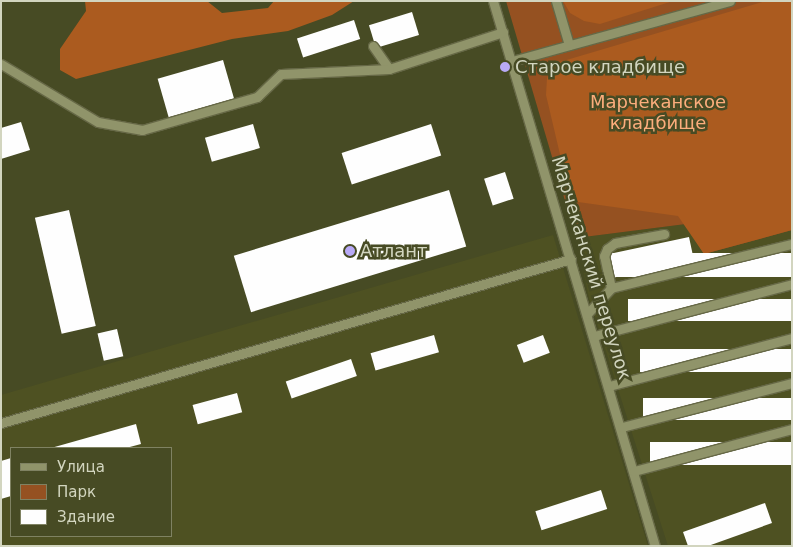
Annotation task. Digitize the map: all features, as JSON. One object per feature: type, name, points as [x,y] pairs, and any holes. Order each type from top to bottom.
[{"type":"street","name":"Марчеканский переулок","points":[[493,1],[622,427],[655,546]]},
{"type":"street","points":[[556,1],[569,45]]},
{"type":"street","points":[[512,61],[730,1]]},
{"type":"street","points":[[1,64],[98,122],[142,130],[257,97],[281,74],[389,69],[503,32]]},
{"type":"street","points":[[372,46],[389,69]]},
{"type":"street","points":[[611,288],[604,256],[606,249],[615,243],[664,234]]},
{"type":"street","points":[[587,314],[611,288],[792,244]]},
{"type":"street","points":[[1,423],[571,259]]},
{"type":"street","points":[[594,336],[792,284]]},
{"type":"street","points":[[609,386],[792,338]]},
{"type":"street","points":[[622,427],[792,383]]},
{"type":"street","points":[[634,471],[792,429]]},
{"type":"shaded area","points":[[686,224],[705,254],[792,230],[792,546],[668,546],[589,298],[576,238]]},
{"type":"shaded area","points":[[553,235],[648,546],[1,546],[1,395]]},
{"type":"green space","points":[[85,1],[207,1],[222,13],[268,8],[274,1],[354,1],[332,15],[288,31],[232,39],[76,79],[60,70],[60,49],[86,11]]},
{"type":"green space","name":"Марчеканское кладбище","points":[[506,1],[792,1],[792,230],[704,254],[686,224],[576,238]]},
{"type":"green space","points":[[563,1],[673,1],[600,24],[584,21],[570,13]]},
{"type":"green space","name":"Марчеканское кладбище","points":[[766,1],[792,1],[792,230],[704,254],[678,216],[571,201],[546,95],[547,78],[553,64]]},
{"type":"building","points":[[412,12],[419,35],[376,48],[369,25]]},
{"type":"building","points":[[354,20],[360,39],[303,58],[297,39]]},
{"type":"building","points":[[223,60],[234,99],[169,118],[158,79]]},
{"type":"building","points":[[21,122],[30,150],[1,159],[1,128]]},
{"type":"building","points":[[253,124],[260,148],[212,162],[205,138]]},
{"type":"building","points":[[431,124],[441,155],[352,184],[342,153]]},
{"type":"building","points":[[505,172],[514,199],[493,205],[484,179]]},
{"type":"building","name":"Атлант","points":[[449,190],[466,246],[251,312],[234,256]]},
{"type":"building","points":[[69,210],[96,326],[62,334],[35,218]]},
{"type":"building","points":[[689,237],[694,260],[612,278],[607,254]]},
{"type":"building","points":[[611,253],[792,253],[792,277],[611,277]]},
{"type":"building","points":[[628,299],[792,299],[792,321],[628,321]]},
{"type":"building","points":[[117,329],[123,356],[104,361],[98,333]]},
{"type":"building","points":[[434,335],[439,352],[376,370],[371,353]]},
{"type":"building","points":[[543,335],[550,353],[524,363],[517,345]]},
{"type":"building","points":[[640,349],[792,349],[792,372],[640,372]]},
{"type":"building","points":[[351,359],[357,376],[292,398],[286,381]]},
{"type":"building","points":[[237,393],[242,412],[198,424],[193,405]]},
{"type":"building","points":[[643,398],[792,398],[792,420],[643,420]]},
{"type":"building","points":[[136,424],[141,444],[130,447],[55,447]]},
{"type":"building","points":[[650,442],[792,442],[792,465],[650,465]]},
{"type":"building","points":[[10,458],[10,496],[1,499],[1,461]]},
{"type":"building","points":[[601,490],[607,509],[542,530],[535,511]]},
{"type":"building","points":[[765,503],[772,523],[708,546],[688,546],[683,532]]},
{"type":"place","name":"Старое кладбище","points":[[505,67]]},
{"type":"place","name":"Атлант","points":[[350,251]]}]
